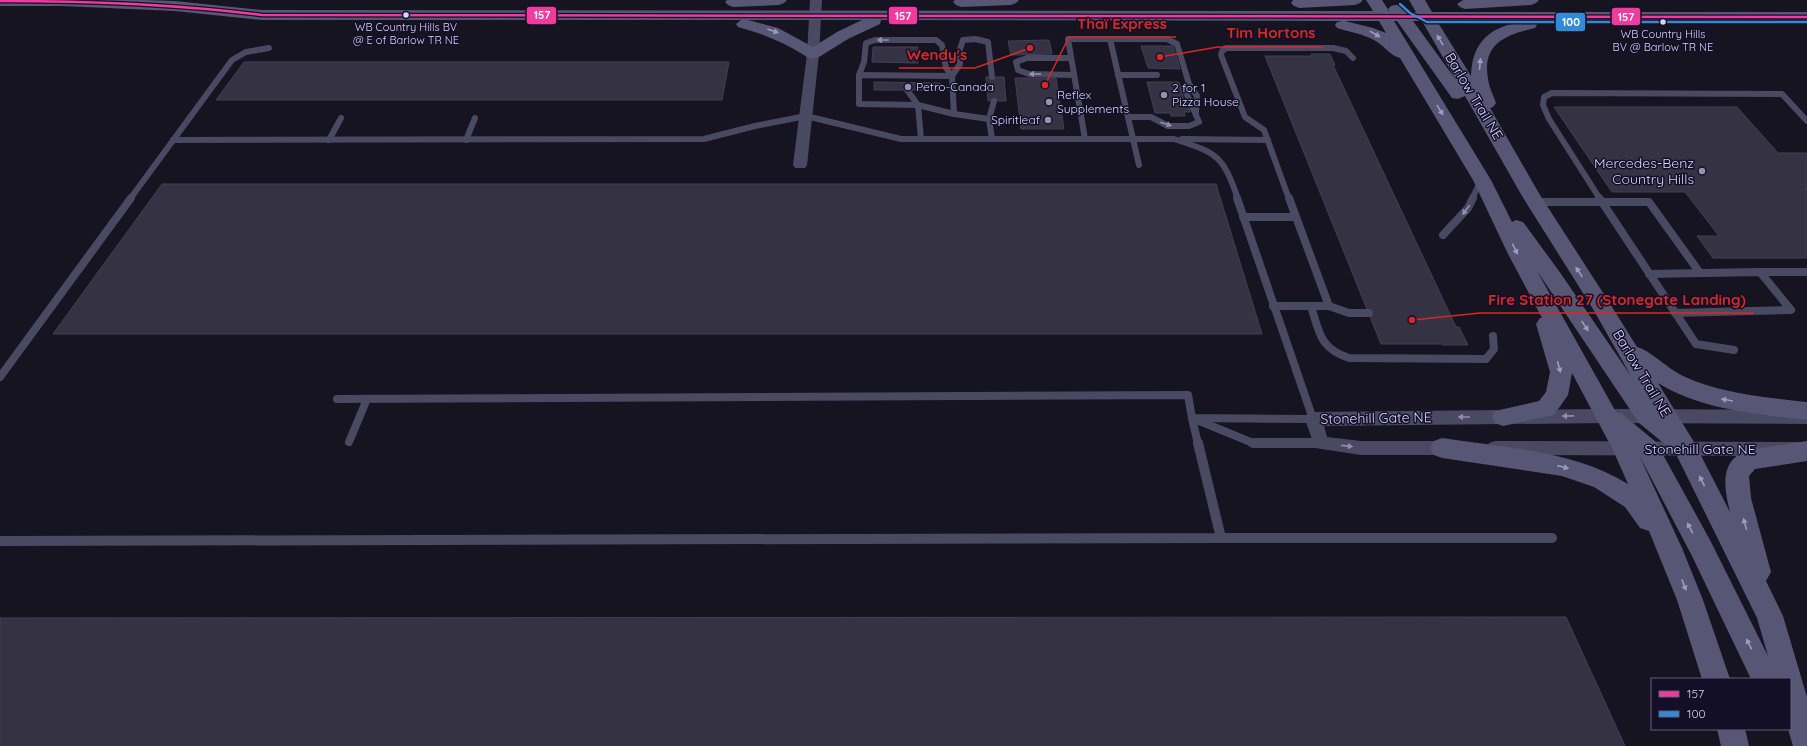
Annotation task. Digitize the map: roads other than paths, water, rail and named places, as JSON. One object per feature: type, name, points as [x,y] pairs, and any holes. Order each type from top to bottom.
[{"type":"main road","points":[[0,1],[129,0]]},
{"type":"main road","points":[[484,16],[541,9],[779,0]]},
{"type":"main road","points":[[815,16],[835,8],[859,6],[1011,0]]},
{"type":"main road","points":[[1129,16],[1170,9],[1355,0]]},
{"type":"main road","name":"Barlow Trail NE","points":[[1374,0],[1406,9],[1501,142],[1533,199],[1600,304],[1622,341],[1657,417],[1686,449],[1770,616],[1788,678]]},
{"type":"main road","points":[[62,1],[175,6],[262,15],[1296,17],[1532,0]]},
{"type":"main road","points":[[1406,9],[1657,18],[1807,17]]},
{"type":"main road","points":[[1406,9],[1533,199]]},
{"type":"main road","name":"Barlow Trail NE","points":[[1406,9],[1424,84],[1482,180],[1517,252],[1607,416]]},
{"type":"main road","points":[[1739,18],[1807,14]]},
{"type":"main road","points":[[694,16],[760,27],[784,35],[813,54],[851,30],[885,16]]},
{"type":"main road","points":[[1296,17],[1370,31],[1391,43],[1424,84]]},
{"type":"main road","points":[[1501,142],[1479,77],[1480,55],[1486,44],[1495,36],[1509,29],[1527,25],[1657,18]]},
{"type":"main road","points":[[1482,180],[1657,417]]},
{"type":"main road","points":[[1503,417],[1546,409],[1557,395],[1561,372],[1537,289]]},
{"type":"main road","points":[[1622,341],[1650,368],[1687,388],[1720,398],[1807,411]]},
{"type":"main road","points":[[1607,416],[1636,449],[1701,548],[1765,678]]},
{"type":"main road","points":[[1442,448],[1563,466],[1602,480],[1634,500],[1670,548]]},
{"type":"main road","points":[[1636,449],[1670,548],[1690,600],[1716,678]]},
{"type":"main road","points":[[1770,616],[1739,498],[1737,473],[1748,460],[1807,450]]},
{"type":"main road","points":[[1791,690],[1807,746]]},
{"type":"main road","points":[[1731,730],[1735,746]]},
{"type":"main road","points":[[1790,730],[1798,746]]},
{"type":"street","points":[[800,165],[813,54],[816,0]]},
{"type":"street","name":"Stonehill Gate NE","points":[[1807,417],[1607,416],[1314,418],[1321,443],[1361,448],[1807,450]]},
{"type":"lane","points":[[954,114],[952,76],[960,64],[960,49],[963,40],[975,39],[988,42],[992,77]]},
{"type":"lane","points":[[1085,140],[1068,39],[1167,39],[1174,42],[1177,44],[1189,84],[1194,89],[1198,100],[1196,112]]},
{"type":"lane","points":[[1110,39],[1139,165]]},
{"type":"lane","points":[[952,76],[946,69],[944,48],[940,42],[936,40],[875,40],[866,43],[864,62],[859,75],[859,104],[918,105],[954,114],[989,119]]},
{"type":"lane","points":[[0,377],[232,60],[246,52],[269,48]]},
{"type":"lane","points":[[1329,306],[1264,130],[1245,117],[1221,55],[1222,51],[1226,48],[1334,48],[1346,51],[1353,58]]},
{"type":"lane","points":[[1071,58],[1027,58],[1016,62],[1018,70],[1029,74],[1074,75]]},
{"type":"lane","points":[[859,75],[952,76]]},
{"type":"lane","points":[[906,75],[906,83]]},
{"type":"lane","points":[[1118,75],[1157,75]]},
{"type":"lane","points":[[1128,118],[1151,118],[1168,126],[1189,126],[1199,122],[1196,112],[1188,99],[1185,90],[1189,84]]},
{"type":"lane","points":[[906,90],[918,105],[921,140]]},
{"type":"lane","points":[[1734,350],[1696,344],[1549,120],[1543,105],[1544,97],[1552,93],[1782,94],[1807,121]]},
{"type":"lane","points":[[992,140],[989,119],[994,101]]},
{"type":"lane","points":[[173,140],[704,139],[755,126],[806,116],[901,140],[1268,140]]},
{"type":"lane","points":[[329,140],[341,118]]},
{"type":"lane","points":[[466,140],[475,118]]},
{"type":"lane","points":[[1174,140],[1202,148],[1218,158],[1229,173],[1273,306],[1314,418],[1192,418]]},
{"type":"lane","points":[[1443,236],[1468,208],[1482,180]]},
{"type":"lane","points":[[1533,199],[1648,202],[1700,273]]},
{"type":"lane","points":[[1243,217],[1295,217]]},
{"type":"lane","points":[[1675,313],[1791,310],[1760,272]]},
{"type":"lane","points":[[1649,274],[1807,272]]},
{"type":"lane","points":[[1273,306],[1329,306],[1349,313],[1369,313]]},
{"type":"lane","points":[[1311,306],[1321,338],[1326,347],[1336,355],[1349,358],[1486,359],[1494,354],[1496,346],[1493,336]]},
{"type":"lane","points":[[337,399],[1188,395],[1192,418],[1221,538]]},
{"type":"lane","points":[[349,442],[368,399]]},
{"type":"lane","points":[[1192,418],[1253,443],[1321,443]]},
{"type":"lane","points":[[0,541],[1552,538]]},
{"type":"place","name":"WB Country Hills BV @ E of Barlow TR NE","points":[[406,15]]},
{"type":"place","name":"WB Country Hills BV @ Barlow TR NE","points":[[1663,22]]},
{"type":"place","name":"Wendy's","points":[[1030,48]]},
{"type":"place","name":"Tim Hortons","points":[[1160,57]]},
{"type":"place","name":"Thaï Express","points":[[1045,85]]},
{"type":"place","name":"Petro-Canada","points":[[908,87]]},
{"type":"place","name":"2 for 1 Pizza House","points":[[1164,95]]},
{"type":"place","name":"Reflex Supplements","points":[[1049,102]]},
{"type":"place","name":"Spiritleaf","points":[[1048,120]]},
{"type":"place","name":"Mercedes-Benz Country Hills","points":[[1702,171]]},
{"type":"place","name":"Fire Station 27 (Stonegate Landing)","points":[[1412,320]]}]
